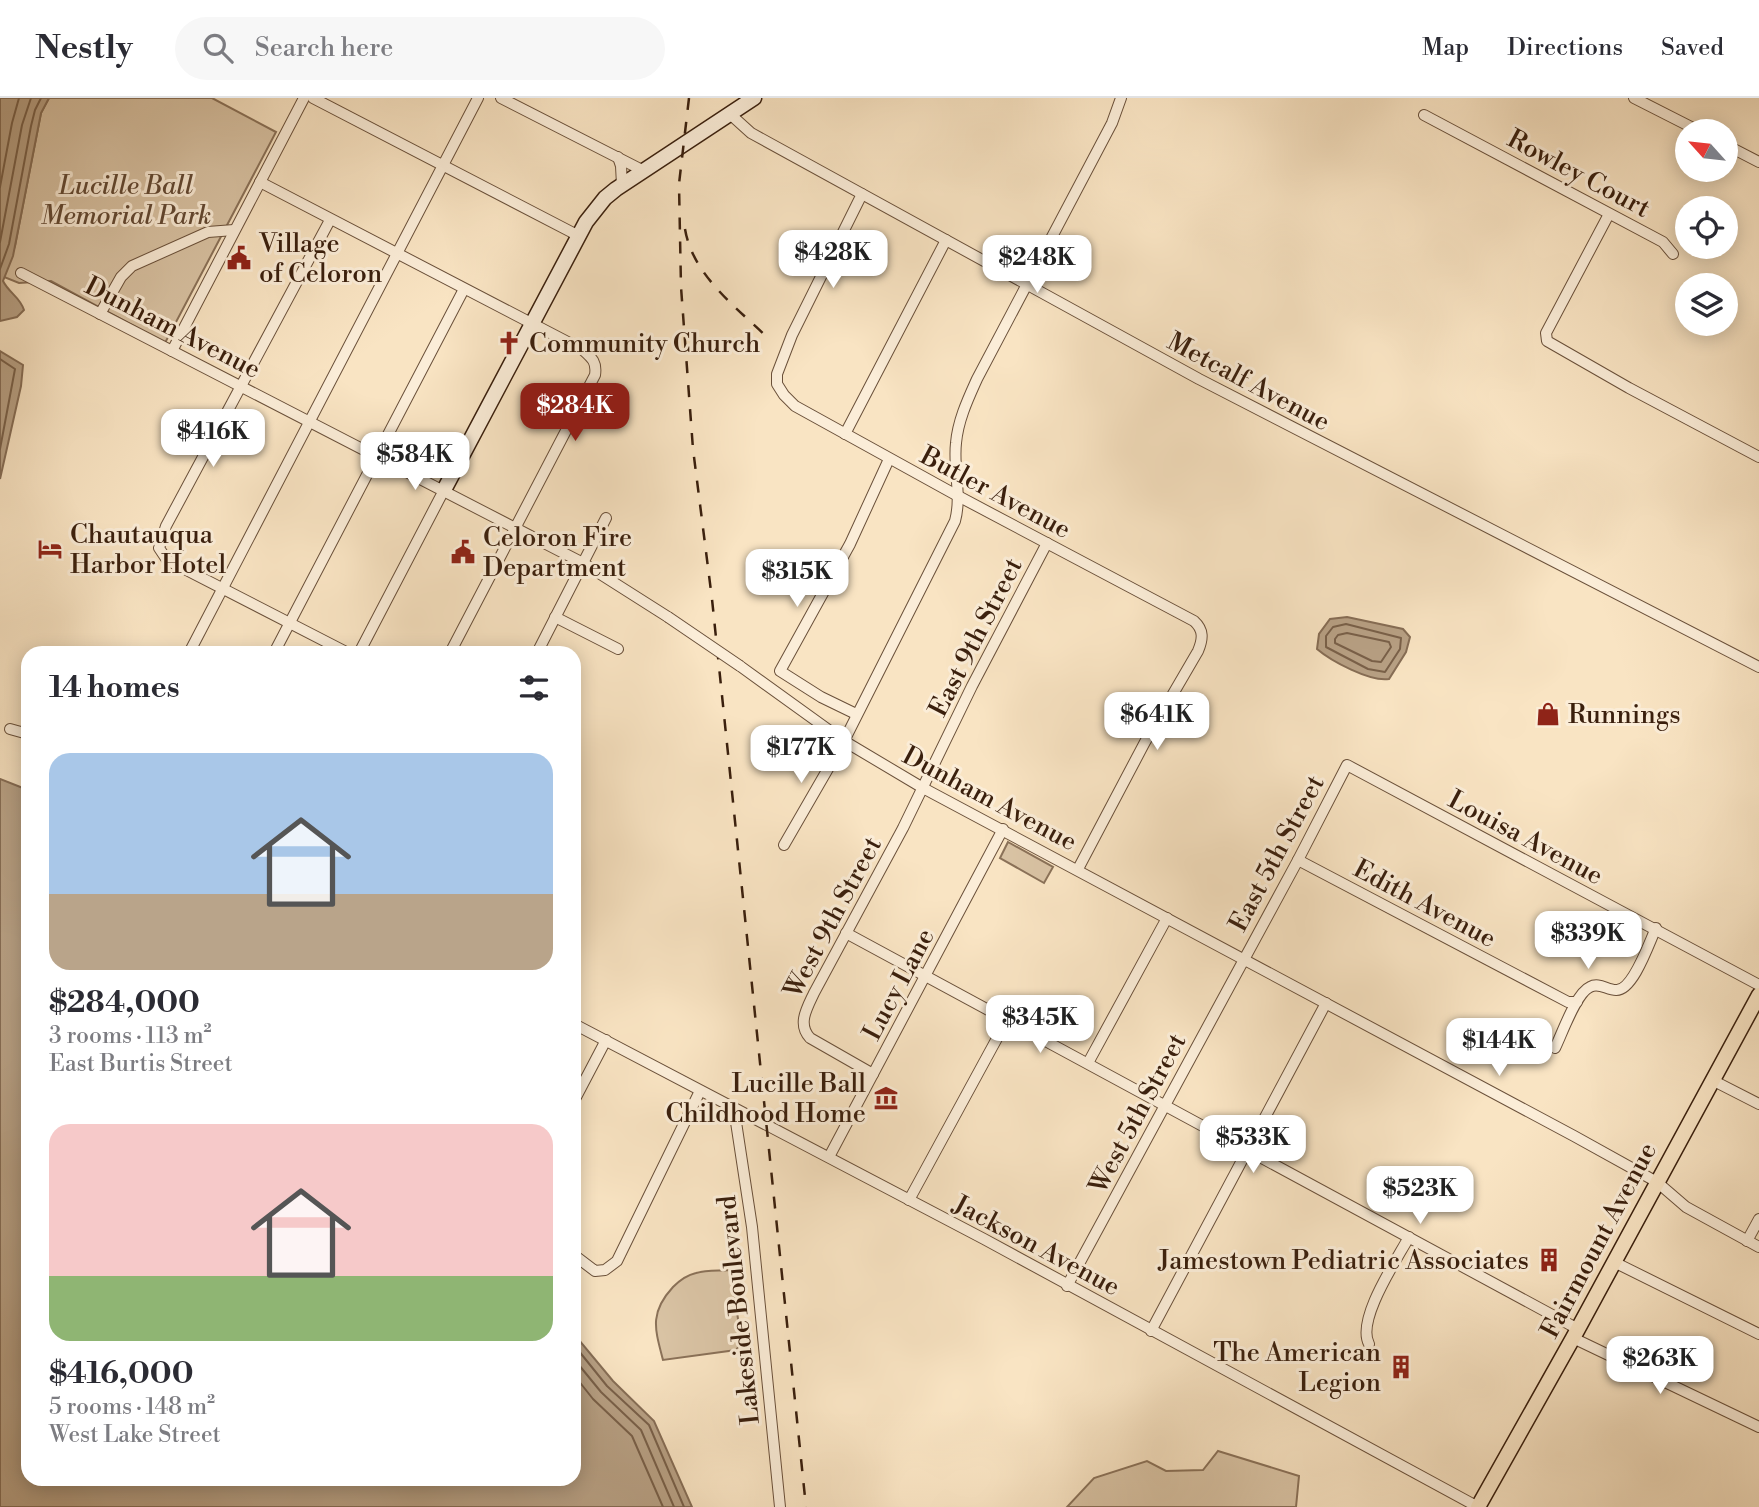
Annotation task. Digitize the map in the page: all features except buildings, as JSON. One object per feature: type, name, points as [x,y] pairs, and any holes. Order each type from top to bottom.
[{"type":"main road","name":"Fairmount Avenue","points":[[1478,1507],[1576,1333],[1759,994]]},
{"type":"street","points":[[172,351],[304,98]]},
{"type":"street","points":[[313,98],[579,236]]},
{"type":"street","points":[[193,646],[478,98]]},
{"type":"street","points":[[500,98],[644,171]]},
{"type":"street","points":[[363,646],[586,222],[605,198],[622,185],[754,98]]},
{"type":"street","points":[[784,845],[844,741],[955,521],[958,507],[956,444],[961,416],[1025,283],[1112,123],[1121,98]]},
{"type":"street","points":[[1634,98],[1675,119]]},
{"type":"street","name":"Metcalf Avenue","points":[[730,114],[751,133],[1223,391],[1759,667]]},
{"type":"street","name":"Rowley Court","points":[[1424,115],[1663,242],[1673,254]]},
{"type":"street","points":[[1738,151],[1759,162]]},
{"type":"street","points":[[618,157],[622,185]]},
{"type":"street","points":[[260,182],[583,350],[593,358],[595,375],[454,646]]},
{"type":"street","name":"Butler Avenue","points":[[862,194],[792,335],[776,374],[777,384],[784,395],[794,406],[1194,621],[1201,630],[1202,640],[1198,651],[1145,742],[1078,869]]},
{"type":"street","points":[[1609,215],[1546,333],[1547,341],[1759,457]]},
{"type":"street","points":[[330,219],[166,526],[160,543],[161,552],[167,561],[334,646]]},
{"type":"street","points":[[100,314],[121,278],[132,266],[208,232],[234,230]]},
{"type":"street","points":[[845,434],[946,240]]},
{"type":"street","name":"Dunham Avenue","points":[[21,272],[583,563],[740,666],[844,741],[923,788],[1657,1182],[1686,1207],[1759,1247]]},
{"type":"street","points":[[278,646],[464,289]]},
{"type":"street","points":[[856,714],[821,697],[780,671],[855,534],[889,459]]},
{"type":"street","points":[[540,646],[606,518]]},
{"type":"street","name":"East 9th Street","points":[[923,788],[972,685],[1047,543]]},
{"type":"street","points":[[555,617],[618,649]]},
{"type":"street","points":[[10,729],[21,732]]},
{"type":"street","name":"East 5th Street","points":[[1243,960],[1346,765]]},
{"type":"street","name":"Louisa Avenue","points":[[1346,765],[1656,928],[1759,994]]},
{"type":"street","name":"West 9th Street","points":[[873,1074],[810,1038],[803,1027],[807,1007],[923,788]]},
{"type":"street","name":"Lucy Lane","points":[[829,1157],[1003,829]]},
{"type":"street","name":"Edith Avenue","points":[[1298,860],[1574,1002]]},
{"type":"street","points":[[1088,1063],[1167,918]]},
{"type":"street","points":[[1555,1048],[1574,1002],[1587,987],[1597,985],[1622,990],[1628,985],[1656,928]]},
{"type":"street","points":[[846,933],[1409,1237],[1576,1333],[1759,1427]]},
{"type":"street","name":"West 5th Street","points":[[1067,1286],[1243,960]]},
{"type":"street","points":[[1151,1331],[1326,1003]]},
{"type":"street","points":[[909,1200],[1007,1020]]},
{"type":"street","name":"Jackson Avenue","points":[[581,1028],[1320,1419],[1478,1507]]},
{"type":"street","points":[[581,1088],[606,1040]]},
{"type":"street","points":[[1712,1080],[1759,1104]]},
{"type":"street","points":[[581,1261],[591,1269],[606,1270],[617,1261],[700,1091]]},
{"type":"street","name":"Lakeside Boulevard","points":[[734,1109],[752,1227],[780,1507]]},
{"type":"street","points":[[1747,1241],[1759,1219]]},
{"type":"street","points":[[1369,1344],[1365,1336],[1368,1316],[1409,1237]]},
{"type":"street","points":[[1614,1262],[1759,1335]]},
{"type":"green space","name":"Lucille Ball Memorial Park","points":[[49,98],[212,98],[276,132],[165,343],[51,281],[19,283],[4,277],[15,246],[41,113]]},
{"type":"green space","points":[[1008,842],[1053,867],[1044,883],[1000,858]]},
{"type":"green space","points":[[730,1270],[742,1343],[736,1350],[663,1360],[656,1322],[665,1296],[689,1275],[704,1271]]},
{"type":"green space","points":[[1218,1451],[1299,1476],[1296,1507],[1067,1507],[1094,1478],[1147,1461],[1166,1471],[1203,1470]]},
{"type":"water","points":[[0,98],[49,98],[41,113],[13,256],[3,281],[24,310],[17,317],[0,321]]},
{"type":"water","points":[[0,351],[23,365],[21,386],[0,479]]},
{"type":"water","points":[[1347,617],[1403,629],[1410,637],[1406,652],[1389,679],[1362,674],[1341,665],[1317,649],[1319,634],[1330,619]]},
{"type":"water","points":[[0,779],[21,787],[21,1486],[581,1486],[581,1342],[613,1381],[654,1421],[692,1507],[0,1507]]},
{"type":"railway","points":[[689,98],[679,184],[681,287],[693,449],[712,599],[806,1507]]},
{"type":"railway","points":[[685,229],[697,262],[707,277],[771,341]]},
{"type":"place","name":"Village of Celoron","points":[[239,258]]},
{"type":"place","name":"Community Church","points":[[509,343]]},
{"type":"place","name":"Chautauqua Harbor Hotel","points":[[50,549]]},
{"type":"place","name":"Celoron Fire Department","points":[[463,552]]},
{"type":"place","name":"Runnings","points":[[1548,714]]},
{"type":"place","name":"Lucille Ball Childhood Home","points":[[886,1098]]},
{"type":"place","name":"Jamestown Pediatric Associates","points":[[1549,1260]]},
{"type":"place","name":"The American Legion","points":[[1401,1367]]}]
